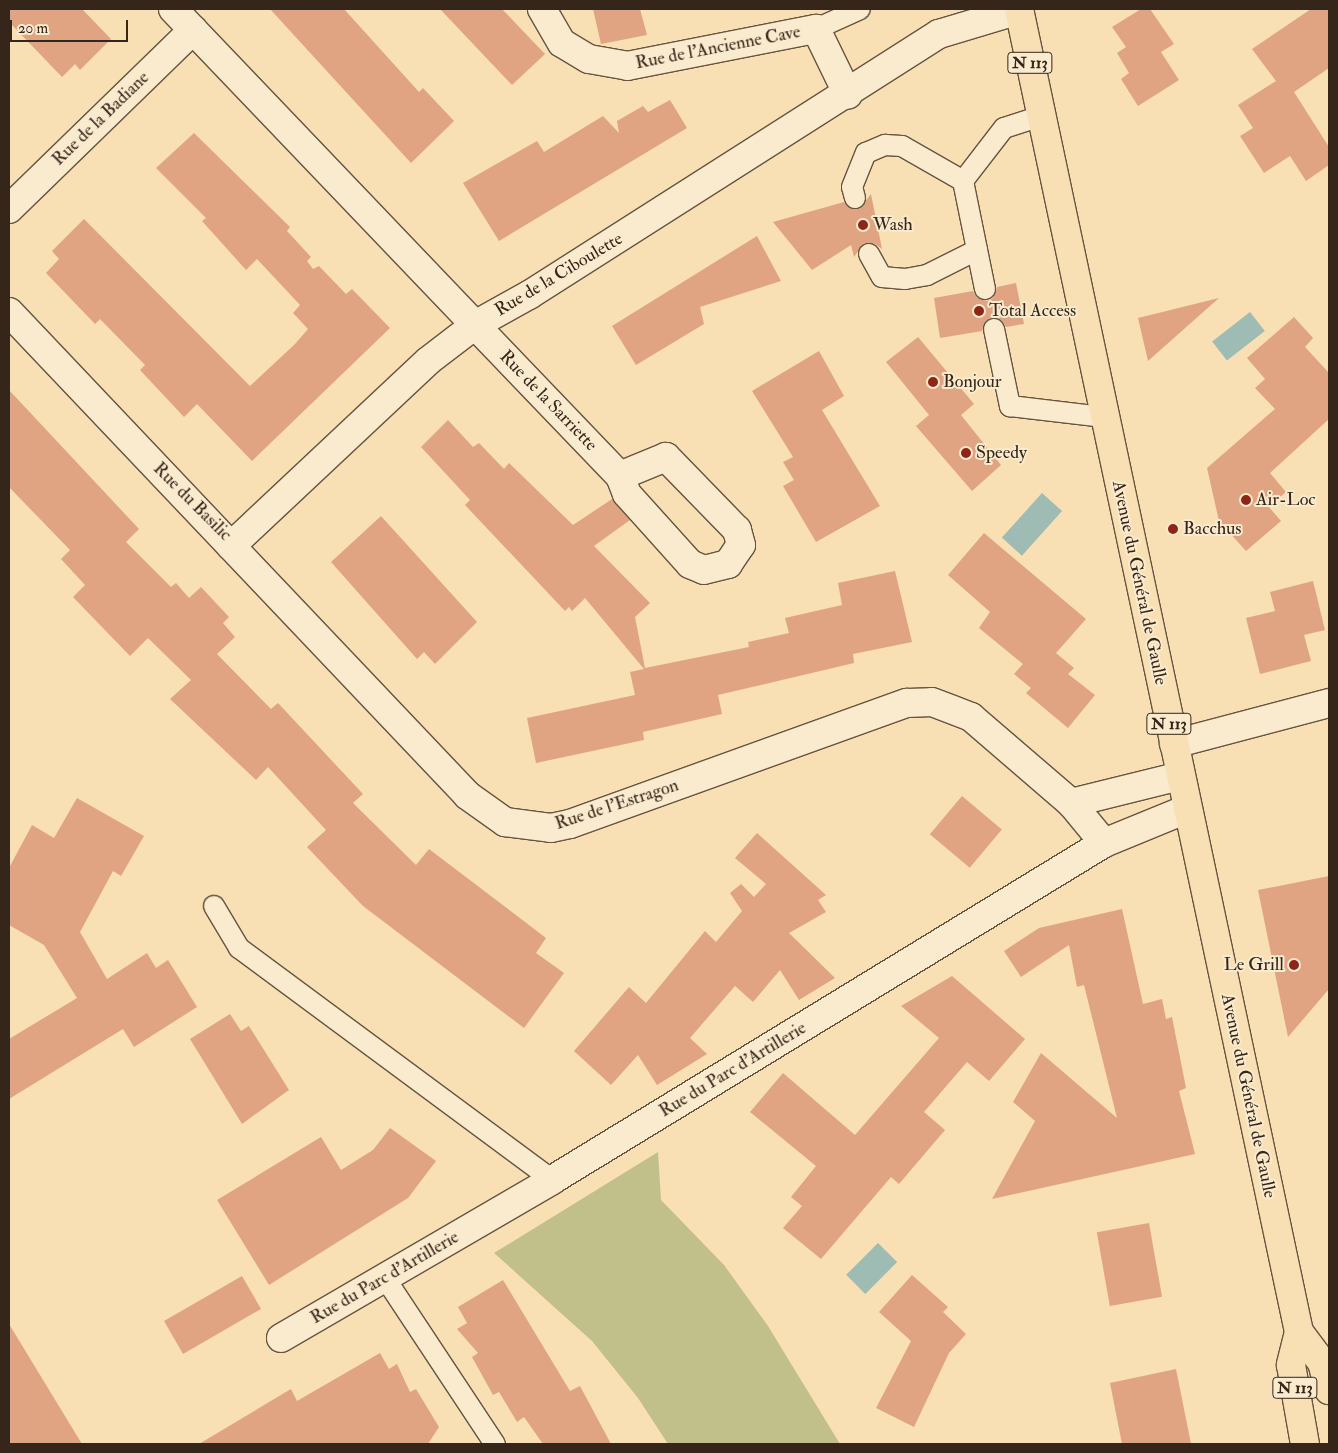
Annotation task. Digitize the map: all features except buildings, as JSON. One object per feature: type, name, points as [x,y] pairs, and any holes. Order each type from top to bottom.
[{"type":"main road","name":"Avenue du Général de Gaulle","points":[[1019,9],[1299,1332],[1322,1362],[1329,1390]]},
{"type":"main road","name":"Avenue du Général de Gaulle","points":[[1299,1332],[1291,1365],[1305,1444]]},
{"type":"street","name":"Rue de la Ciboulette","points":[[173,9],[475,325],[530,295],[848,95],[939,34],[1019,9]]},
{"type":"street","name":"Rue de l'Ancienne Cave","points":[[542,9],[562,43],[589,59],[627,66],[816,28],[848,95]]},
{"type":"street","name":"Rue de la Badiane","points":[[9,209],[194,30]]},
{"type":"street","name":"Rue du Basilic","points":[[9,312],[231,546],[428,361],[475,325]]},
{"type":"street","name":"Rue de la Sarriette","points":[[475,325],[620,476]]},
{"type":"street","name":"Rue de l'Estragon","points":[[231,546],[467,795],[505,822],[551,828],[570,824],[907,703],[932,702],[971,717],[1071,804],[1104,843]]},
{"type":"street","points":[[1174,744],[1329,703]]},
{"type":"street","points":[[1071,804],[1180,776]]},
{"type":"street","name":"Rue du Parc d'Artillerie","points":[[281,1338],[552,1180],[1104,843],[1187,809]]},
{"type":"lane","points":[[816,28],[860,9]]},
{"type":"lane","points":[[963,181],[1004,128],[1041,116]]},
{"type":"lane","points":[[855,198],[852,187],[866,153],[885,145],[902,146],[963,181],[985,289]]},
{"type":"lane","points":[[869,254],[882,277],[905,279],[927,275],[977,250]]},
{"type":"lane","points":[[994,329],[1010,406],[1104,417]]},
{"type":"lane","points":[[214,906],[239,948],[552,1180]]},
{"type":"lane","points":[[385,1278],[495,1444]]},
{"type":"shaded area","points":[[658,1152],[661,1200],[724,1265],[768,1326],[840,1444],[668,1444],[638,1398],[592,1341],[494,1253]]},
{"type":"water","points":[[1250,312],[1265,331],[1227,360],[1212,342]]},
{"type":"water","points":[[1042,493],[1062,511],[1022,556],[1002,538]]},
{"type":"water","points":[[878,1243],[897,1262],[865,1294],[846,1275]]},
{"type":"place","name":"Wash","points":[[863,225]]},
{"type":"place","name":"Total Access","points":[[979,311]]},
{"type":"place","name":"Bonjour","points":[[933,382]]},
{"type":"place","name":"Speedy","points":[[966,453]]},
{"type":"place","name":"Air-Loc","points":[[1246,500]]},
{"type":"place","name":"Bacchus","points":[[1173,529]]},
{"type":"place","name":"Le Grill","points":[[1294,965]]}]
